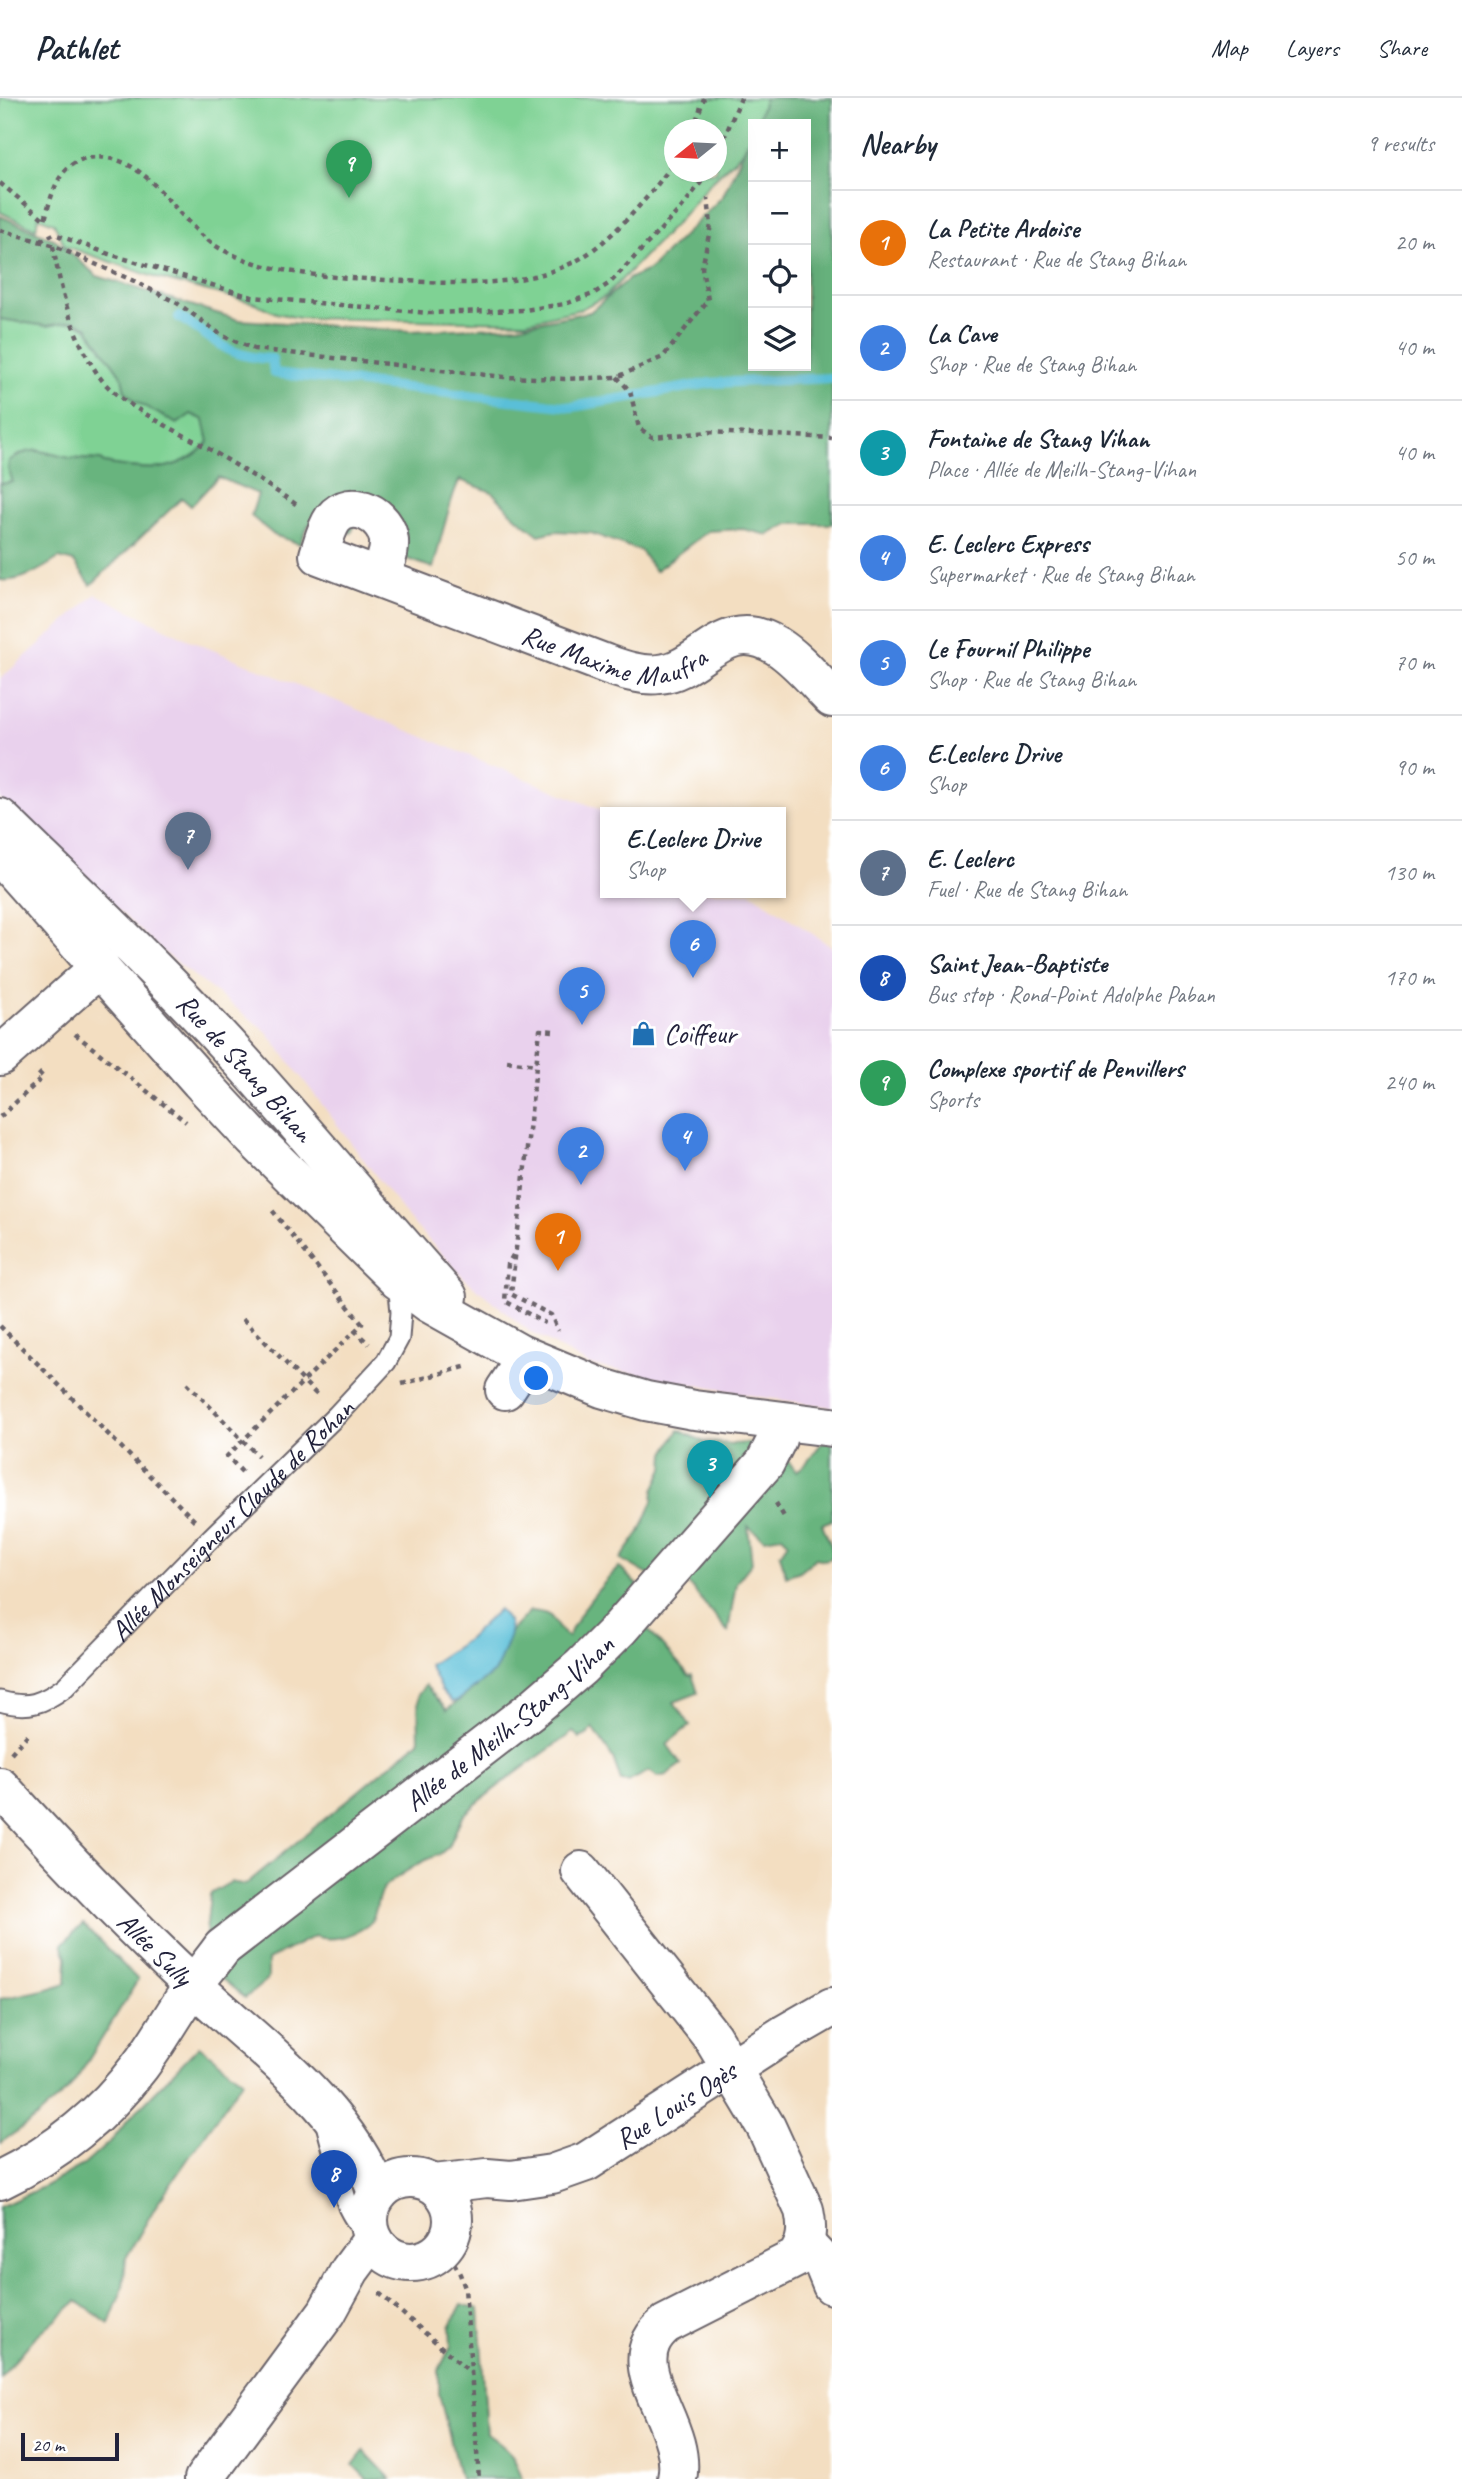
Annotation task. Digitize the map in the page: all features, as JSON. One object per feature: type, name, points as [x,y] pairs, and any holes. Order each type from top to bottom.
[{"type":"street","points":[[330,526],[334,518],[344,511],[356,508],[370,512],[380,521],[387,531],[389,542],[388,555],[379,577]]},
{"type":"street","name":"Rue Maxime Maufra","points":[[330,526],[319,555],[629,672],[672,672],[723,641],[742,637],[764,640],[776,645],[832,698]]},
{"type":"street","name":"Rue de Stang Bihan","points":[[0,818],[125,938],[362,1197],[501,1343]]},
{"type":"street","points":[[3,859],[41,877],[152,992],[200,1017],[200,1081]]},
{"type":"street","name":"Rue de Stang Bihan","points":[[3,859],[254,1139],[398,1280],[441,1311],[501,1343],[602,1388],[646,1401],[832,1427]]},
{"type":"street","points":[[17,1062],[100,967]]},
{"type":"street","points":[[501,1343],[505,1390]]},
{"type":"street","name":"Allée de Meilh-Stang-Vihan","points":[[0,2180],[30,2166],[51,2152],[90,2119],[138,2068],[193,1985],[222,1948],[532,1709],[581,1667],[620,1628],[765,1462],[777,1439],[780,1421]]},
{"type":"street","name":"Allée Sully","points":[[0,1787],[193,1985],[291,2071],[318,2100],[392,2160],[401,2213]]},
{"type":"street","points":[[582,1871],[697,2016],[732,2068],[766,2127],[804,2210],[806,2222],[805,2244],[796,2258],[666,2324],[651,2339],[647,2349],[647,2365],[650,2380],[679,2452],[680,2467],[677,2479]]},
{"type":"street","name":"Rue Louis Ogès","points":[[401,2213],[511,2179],[552,2174],[586,2162],[832,2007]]},
{"type":"street","points":[[401,2213],[454,2220],[445,2246],[429,2259],[406,2263],[401,2213]]},
{"type":"street","points":[[204,2479],[327,2312],[346,2292],[363,2280],[401,2213]]},
{"type":"street","points":[[327,2312],[350,2270],[401,2213]]},
{"type":"street","points":[[805,2244],[823,2263],[832,2285]]},
{"type":"lane","name":"Allée Monseigneur Claude de Rohan","points":[[0,1701],[30,1705],[46,1701],[65,1687],[212,1537],[337,1415],[394,1350],[399,1338],[401,1312],[398,1280]]},
{"type":"lane","name":"Allée Sully","points":[[318,2100],[353,2219],[360,2226],[401,2213]]},
{"type":"path","points":[[697,119],[704,98]]},
{"type":"path","points":[[727,131],[741,98]]},
{"type":"path","points":[[0,183],[46,220],[51,194],[64,170],[81,160],[108,158],[130,165],[144,175],[179,213],[210,241],[245,260],[313,275],[466,282],[498,281],[542,274],[583,257],[642,204],[664,175]]},
{"type":"path","points":[[40,241],[54,234],[109,254],[252,298],[429,313],[524,310],[565,304],[593,294],[610,283],[682,207],[701,182]]},
{"type":"path","points":[[0,230],[52,245],[134,281],[177,303],[222,337],[254,349],[504,377],[617,377],[663,357],[708,300],[702,268],[711,225],[708,198]]},
{"type":"path","points":[[52,245],[61,292],[71,322],[99,377],[119,398],[215,452],[330,526]]},
{"type":"path","points":[[617,377],[630,391],[639,428],[652,437],[711,432],[832,438]]},
{"type":"path","points":[[515,1251],[508,1264],[505,1301],[557,1329],[551,1315],[511,1294],[540,1030],[553,1031]]},
{"type":"path","points":[[74,1032],[189,1125]]},
{"type":"path","points":[[507,1061],[536,1065]]},
{"type":"path","points":[[0,1117],[43,1077],[17,1062]]},
{"type":"path","points":[[260,1491],[227,1456],[362,1324],[264,1200]]},
{"type":"path","points":[[243,1319],[337,1415]]},
{"type":"path","points":[[0,1326],[212,1537]]},
{"type":"path","points":[[378,1371],[390,1382],[399,1385],[417,1382],[474,1364],[501,1343]]},
{"type":"path","points":[[187,1382],[276,1475]]},
{"type":"path","points":[[445,2246],[460,2274],[464,2288],[479,2479]]},
{"type":"path","points":[[363,2280],[471,2372]]},
{"type":"shaded area","points":[[96,594],[191,641],[600,810],[600,898],[759,898],[832,947],[832,1407],[760,1397],[589,1365],[529,1331],[464,1278],[408,1218],[267,1032],[162,951],[0,799],[0,679]]},
{"type":"green space","points":[[0,98],[798,98],[777,119],[748,119],[748,147],[727,167],[727,119],[664,119],[664,182],[711,182],[679,220],[606,296],[581,309],[526,322],[299,318],[276,313],[255,303],[157,278],[65,246],[54,223],[38,217],[36,229],[0,212]]},
{"type":"green space","points":[[765,98],[832,98],[832,524],[789,524],[768,535],[743,529],[708,531],[655,571],[641,551],[591,533],[555,531],[539,535],[516,517],[492,492],[460,480],[449,508],[433,568],[399,556],[368,499],[351,533],[333,526],[309,524],[300,544],[274,535],[251,516],[258,494],[218,477],[191,506],[182,498],[91,585],[74,562],[59,558],[23,577],[0,580],[0,484],[13,482],[8,469],[9,461],[26,452],[40,451],[133,468],[160,468],[185,460],[209,442],[204,420],[191,414],[177,424],[135,401],[125,391],[122,377],[87,327],[74,321],[47,326],[0,319],[0,216],[56,240],[97,276],[239,320],[411,331],[517,326],[590,312],[630,278],[649,270],[723,196],[748,141],[748,371],[811,371],[811,119],[758,119]]},
{"type":"green space","points":[[0,319],[46,326],[74,321],[87,328],[122,377],[125,391],[135,400],[177,424],[191,413],[204,420],[209,442],[185,460],[147,469],[119,466],[100,460],[68,458],[37,450],[19,454],[8,469],[13,482],[0,484]]},
{"type":"green space","points":[[679,1430],[704,1442],[766,1442],[775,1456],[788,1461],[796,1471],[807,1463],[822,1443],[832,1443],[832,1520],[822,1524],[832,1548],[832,1557],[825,1560],[816,1558],[800,1571],[786,1576],[780,1554],[788,1542],[782,1536],[764,1539],[748,1526],[752,1563],[736,1583],[728,1632],[680,1574],[652,1577],[621,1559],[640,1532],[664,1468],[665,1453]]},
{"type":"green space","points":[[619,1567],[640,1588],[628,1607],[689,1676],[692,1675],[698,1693],[674,1702],[690,1725],[667,1744],[681,1764],[666,1775],[658,1777],[649,1771],[628,1782],[621,1781],[613,1758],[593,1728],[580,1738],[573,1732],[466,1813],[446,1849],[386,1886],[379,1896],[373,1918],[365,1927],[340,1938],[314,1936],[268,1960],[268,1979],[245,1998],[214,1972],[204,1951],[210,1894],[231,1882],[245,1885],[419,1741],[418,1695],[425,1685],[447,1710],[494,1672],[510,1632],[530,1611],[551,1616],[568,1637],[590,1600]]},
{"type":"green space","points":[[83,1924],[138,1980],[69,2089],[36,2118],[0,2143],[0,1999],[66,1983],[67,1957],[62,1944]]},
{"type":"green space","points":[[199,2046],[243,2080],[158,2202],[126,2258],[123,2287],[109,2324],[77,2301],[35,2337],[0,2378],[0,2207],[85,2164],[114,2138]]},
{"type":"green space","points":[[462,2304],[479,2309],[487,2434],[509,2453],[522,2479],[460,2479],[439,2394],[439,2370],[451,2346],[450,2327]]},
{"type":"green space","points":[[364,2451],[391,2479],[367,2479],[353,2465]]},
{"type":"water","points":[[499,1609],[509,1623],[510,1634],[498,1665],[494,1672],[452,1702],[441,1690],[429,1665],[468,1639]]},
{"type":"waterway","points":[[179,317],[232,351],[256,358],[272,359],[274,373],[572,407],[711,383],[832,378]]},
{"type":"place","name":"Complexe sportif de Penvillers","points":[[349,198]]},
{"type":"place","name":"E. Leclerc","points":[[188,870]]},
{"type":"place","name":"E.Leclerc Drive","points":[[693,978]]},
{"type":"place","name":"Le Fournil Philippe","points":[[582,1025]]},
{"type":"place","name":"Coiffeur","points":[[644,1033]]},
{"type":"place","name":"E. Leclerc Express","points":[[685,1171]]},
{"type":"place","name":"La Cave","points":[[581,1185]]},
{"type":"place","name":"La Petite Ardoise","points":[[558,1271]]},
{"type":"place","name":"Fontaine de Stang Vihan","points":[[710,1498]]},
{"type":"place","name":"Saint Jean-Baptiste","points":[[334,2208]]}]
